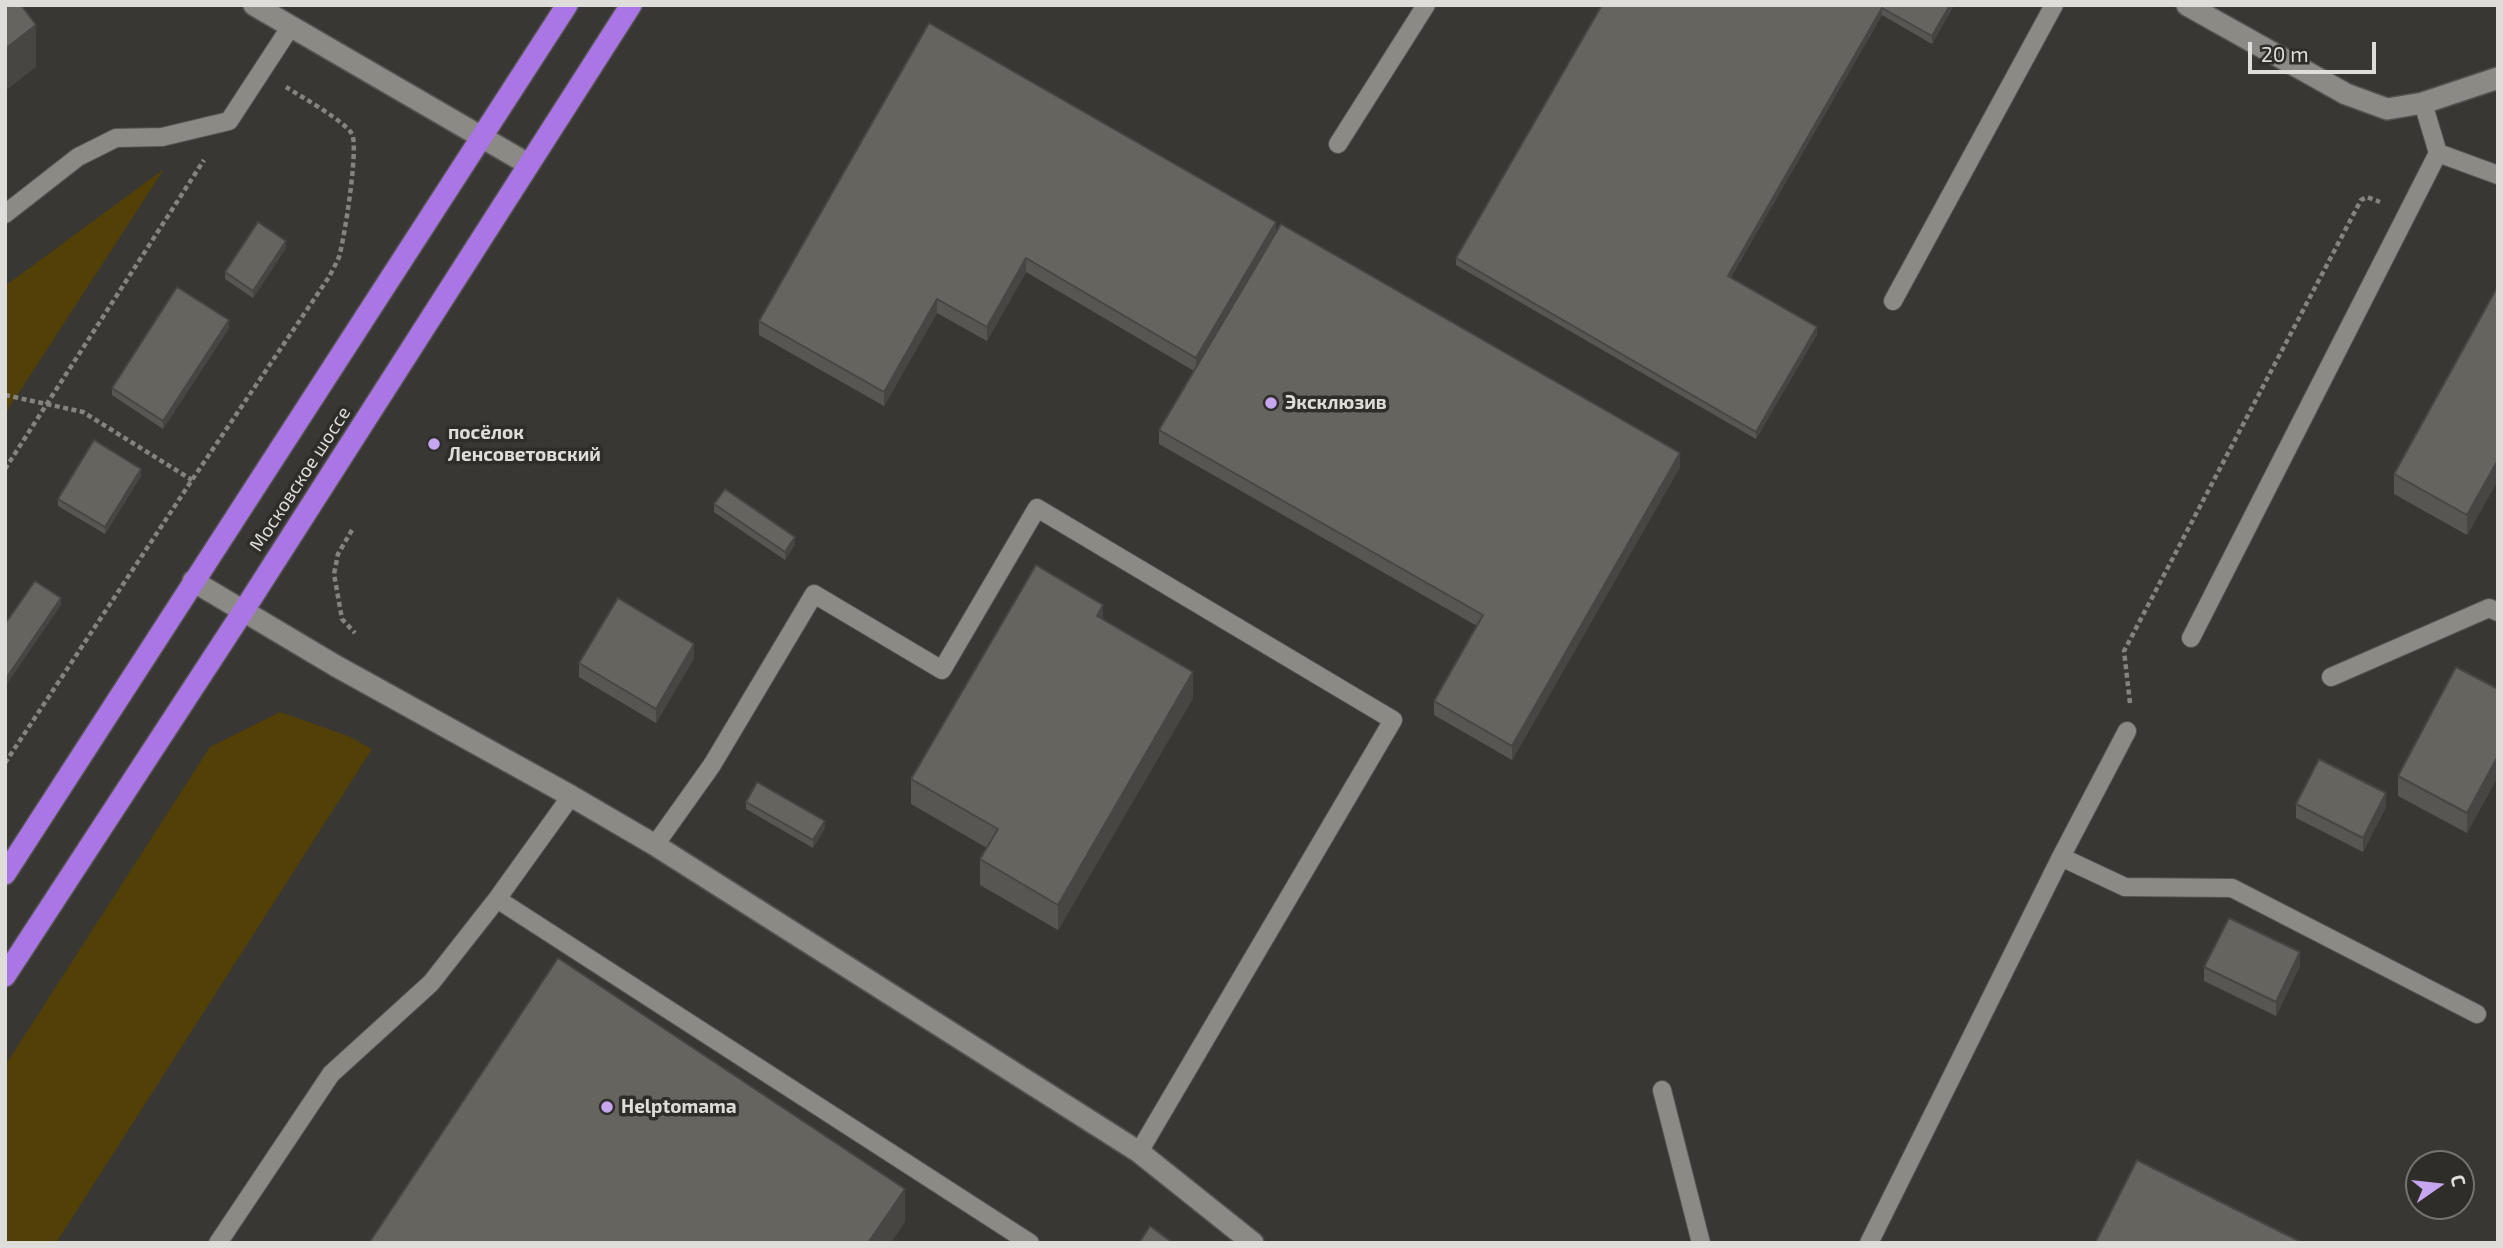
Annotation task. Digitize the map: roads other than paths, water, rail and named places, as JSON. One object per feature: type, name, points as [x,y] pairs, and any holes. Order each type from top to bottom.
[{"type":"highway","name":"Московское шоссе","points":[[5,874],[567,5]]},
{"type":"highway","name":"Московское шоссе","points":[[5,976],[244,610],[631,5]]},
{"type":"street","points":[[254,5],[528,164]]},
{"type":"street","points":[[2187,5],[2346,94],[2387,109],[2423,103],[2498,78]]},
{"type":"street","points":[[193,581],[336,666],[655,845],[1139,1152],[1252,1243]]},
{"type":"lane","points":[[1338,144],[1426,5]]},
{"type":"lane","points":[[1893,301],[2054,5]]},
{"type":"lane","points":[[5,214],[78,157],[117,138],[162,137],[229,121],[290,26]]},
{"type":"lane","points":[[2191,638],[2438,153],[2423,103]]},
{"type":"lane","points":[[2438,153],[2498,175]]},
{"type":"lane","points":[[655,845],[712,765],[814,594],[942,670],[1037,508],[1394,720],[1139,1152]]},
{"type":"lane","points":[[2331,677],[2489,608],[2498,612]]},
{"type":"lane","points":[[1869,1243],[2061,857],[2127,731]]},
{"type":"lane","points":[[218,1243],[331,1074],[431,983],[497,899],[571,796]]},
{"type":"lane","points":[[2061,857],[2125,887],[2232,888],[2477,1014]]},
{"type":"lane","points":[[497,899],[1030,1243]]},
{"type":"lane","points":[[1662,1090],[1702,1243]]},
{"type":"place","name":"Эксклюзив","points":[[1271,403]]},
{"type":"place","name":"посёлок Ленсоветовский","points":[[434,444]]},
{"type":"place","name":"Helptomama","points":[[607,1107]]}]
